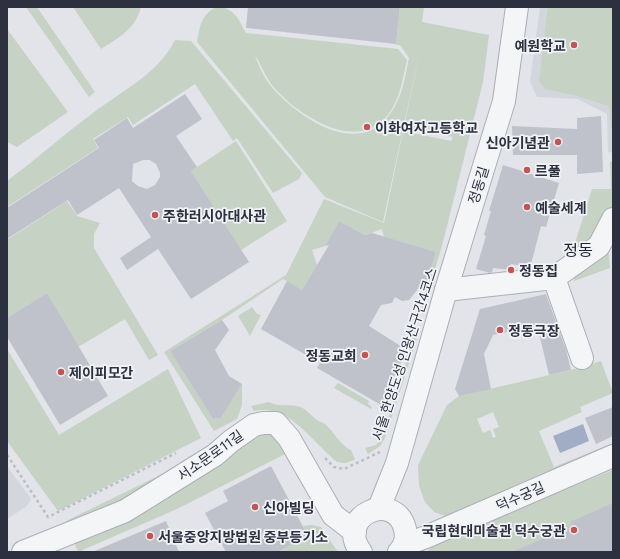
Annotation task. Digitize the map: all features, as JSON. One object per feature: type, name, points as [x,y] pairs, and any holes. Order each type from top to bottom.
[{"type":"street","name":"정동길","points":[[379,508],[397,463],[446,290],[504,101],[517,7]]},
{"type":"street","points":[[446,290],[554,278],[598,246],[613,219]]},
{"type":"street","points":[[554,278],[582,358]]},
{"type":"street","name":"서소문로11길","points":[[23,552],[124,511],[215,455],[231,441],[254,425],[263,423],[276,423],[289,438],[333,515],[358,542]]},
{"type":"street","name":"덕수궁길","points":[[402,549],[426,537],[613,456]]},
{"type":"street","points":[[358,542],[356,526],[362,516],[379,508],[394,512],[404,523],[406,531],[402,549]]},
{"type":"path","name":"서울 한양도성 인왕산구간4코스","points":[[324,457],[334,467],[344,469],[384,448]]},
{"type":"path","points":[[7,455],[48,516],[179,452]]},
{"type":"shaded area","name":"예원학교","points":[[540,7],[613,7],[613,151],[608,153],[607,114],[577,99],[537,97],[530,82]]},
{"type":"shaded area","points":[[7,466],[31,499],[27,506],[7,519]]},
{"type":"green space","points":[[26,7],[37,7],[95,92],[89,97]]},
{"type":"green space","points":[[73,7],[141,7],[131,27],[101,49]]},
{"type":"green space","name":"이화여자고등학교","points":[[217,7],[228,9],[232,12],[246,33],[398,49],[407,60],[396,102],[381,122],[367,130],[351,132],[335,129],[319,122],[303,113],[289,102],[270,83],[255,55],[261,70],[272,88],[287,102],[314,122],[329,129],[345,133],[360,133],[374,129],[387,118],[396,104],[404,81],[409,58],[400,45],[396,45],[400,7],[424,7],[422,22],[489,35],[483,82],[442,246],[423,309],[420,304],[436,252],[384,237],[382,229],[365,235],[339,221],[325,246],[312,250],[317,265],[302,290],[283,279],[222,320],[170,351],[213,419],[221,418],[242,384],[242,405],[237,419],[214,431],[164,352],[286,275],[324,199],[384,223],[403,131],[451,141],[453,137],[404,127],[423,36],[383,222],[325,197],[197,42],[200,26],[204,17]]},
{"type":"green space","name":"예원학교","points":[[548,7],[613,7],[613,140],[609,106],[577,96],[545,89],[539,81]]},
{"type":"green space","points":[[7,29],[68,112],[17,147],[7,142]]},
{"type":"green space","points":[[175,40],[191,41],[302,173],[299,179],[273,193],[237,138],[233,141],[195,84],[133,125],[128,117],[93,139],[98,148],[7,207],[7,181],[89,116],[148,73],[168,52]]},
{"type":"green space","points":[[236,141],[287,221],[241,250],[191,171]]},
{"type":"green space","points":[[613,161],[613,243],[608,244],[610,268],[574,281],[575,263],[571,256],[592,189],[611,189],[610,162]]},
{"type":"green space","points":[[67,201],[77,216],[100,223],[94,234],[94,248],[158,355],[149,360],[125,319],[78,347],[47,293],[7,318],[7,240]]},
{"type":"green space","points":[[252,307],[257,314],[261,315],[250,336],[238,316]]},
{"type":"green space","points":[[420,329],[385,438],[380,446],[368,454],[365,448],[376,445],[382,437],[410,350],[414,331]]},
{"type":"green space","points":[[7,349],[59,435],[168,369],[201,438],[58,511],[7,441]]},
{"type":"green space","points":[[601,361],[613,393],[580,407],[582,412],[539,431],[554,467],[613,443],[613,448],[448,517],[434,512],[425,502],[419,486],[418,465],[447,405],[459,396],[571,370]],"holes":[[[493,412],[499,427],[493,429],[496,437],[493,438],[490,430],[483,433],[477,419]]]},
{"type":"green space","points":[[338,383],[369,401],[368,404],[372,407],[371,409],[334,388]]},
{"type":"green space","points":[[269,402],[279,405],[297,406],[305,410],[318,421],[325,424],[344,446],[351,450],[355,460],[345,463],[337,462],[289,418],[278,412],[266,410],[254,411],[251,406]]},
{"type":"green space","points":[[265,427],[291,451],[177,509],[78,552],[66,521],[257,428]]},
{"type":"green space","points":[[613,470],[613,552],[427,552],[436,542]]},
{"type":"green space","points":[[312,525],[321,527],[338,552],[278,552],[308,536],[303,526]]},
{"type":"water","points":[[583,424],[589,441],[560,453],[553,436]]},
{"type":"building","points":[[248,7],[400,7],[396,44],[246,28]]},
{"type":"building","points":[[185,94],[202,119],[176,136],[197,167],[191,171],[249,262],[191,299],[158,249],[127,270],[120,258],[151,237],[119,188],[77,215],[68,200],[7,239],[7,208],[99,148],[94,140],[127,118],[133,128]],"holes":[[[143,160],[150,160],[156,164],[160,177],[155,185],[147,189],[138,186],[132,181],[133,164]]]},
{"type":"building","name":"신아기념관","points":[[601,116],[603,172],[577,174],[577,155],[513,155],[512,126],[577,129],[577,118]]},
{"type":"building","points":[[503,165],[559,183],[546,227],[541,226],[530,268],[511,264],[510,270],[493,268],[492,272],[490,273],[476,269],[486,236],[484,235],[491,211],[489,211]]},
{"type":"building","points":[[339,221],[365,235],[372,233],[436,252],[426,285],[422,284],[409,300],[402,301],[395,297],[392,303],[381,305],[369,326],[407,350],[381,405],[317,368],[320,363],[261,329],[287,281],[302,290],[329,245],[325,246]]},
{"type":"building","name":"제이피모간","points":[[47,293],[108,396],[60,425],[7,337],[7,318]]},
{"type":"building","name":"정동극장","points":[[546,294],[566,350],[571,370],[549,375],[537,325],[493,335],[484,354],[491,389],[459,396],[455,389],[480,309]]},
{"type":"building","points":[[222,320],[229,330],[215,350],[229,376],[242,384],[221,418],[213,419],[170,351]]},
{"type":"building","points":[[613,407],[613,436],[596,444],[585,418]]},
{"type":"building","name":"신아빌딩","points":[[271,466],[308,536],[278,552],[226,552],[205,513],[228,501],[223,491]]},
{"type":"building","points":[[613,503],[613,552],[512,552],[572,526],[570,522]]},
{"type":"building","name":"서울중앙지방법원 중부등기소","points":[[166,521],[179,552],[92,552]]},
{"type":"place","name":"예원학교","points":[[574,45]]},
{"type":"place","name":"이화여자고등학교","points":[[367,127]]},
{"type":"place","name":"신아기념관","points":[[558,142]]},
{"type":"place","name":"르풀","points":[[527,170]]},
{"type":"place","name":"예술세계","points":[[527,207]]},
{"type":"place","name":"주한러시아대사관","points":[[155,215]]},
{"type":"place","name":"정동집","points":[[511,270]]},
{"type":"place","name":"정동극장","points":[[500,330]]},
{"type":"place","name":"정동교회","points":[[365,355]]},
{"type":"place","name":"제이피모간","points":[[61,372]]},
{"type":"place","name":"신아빌딩","points":[[255,507]]},
{"type":"place","name":"국립현대미술관 덕수궁관","points":[[574,530]]},
{"type":"place","name":"서울중앙지방법원 중부등기소","points":[[150,536]]},
{"type":"district","name":"정동","points":[[578,249]]}]
